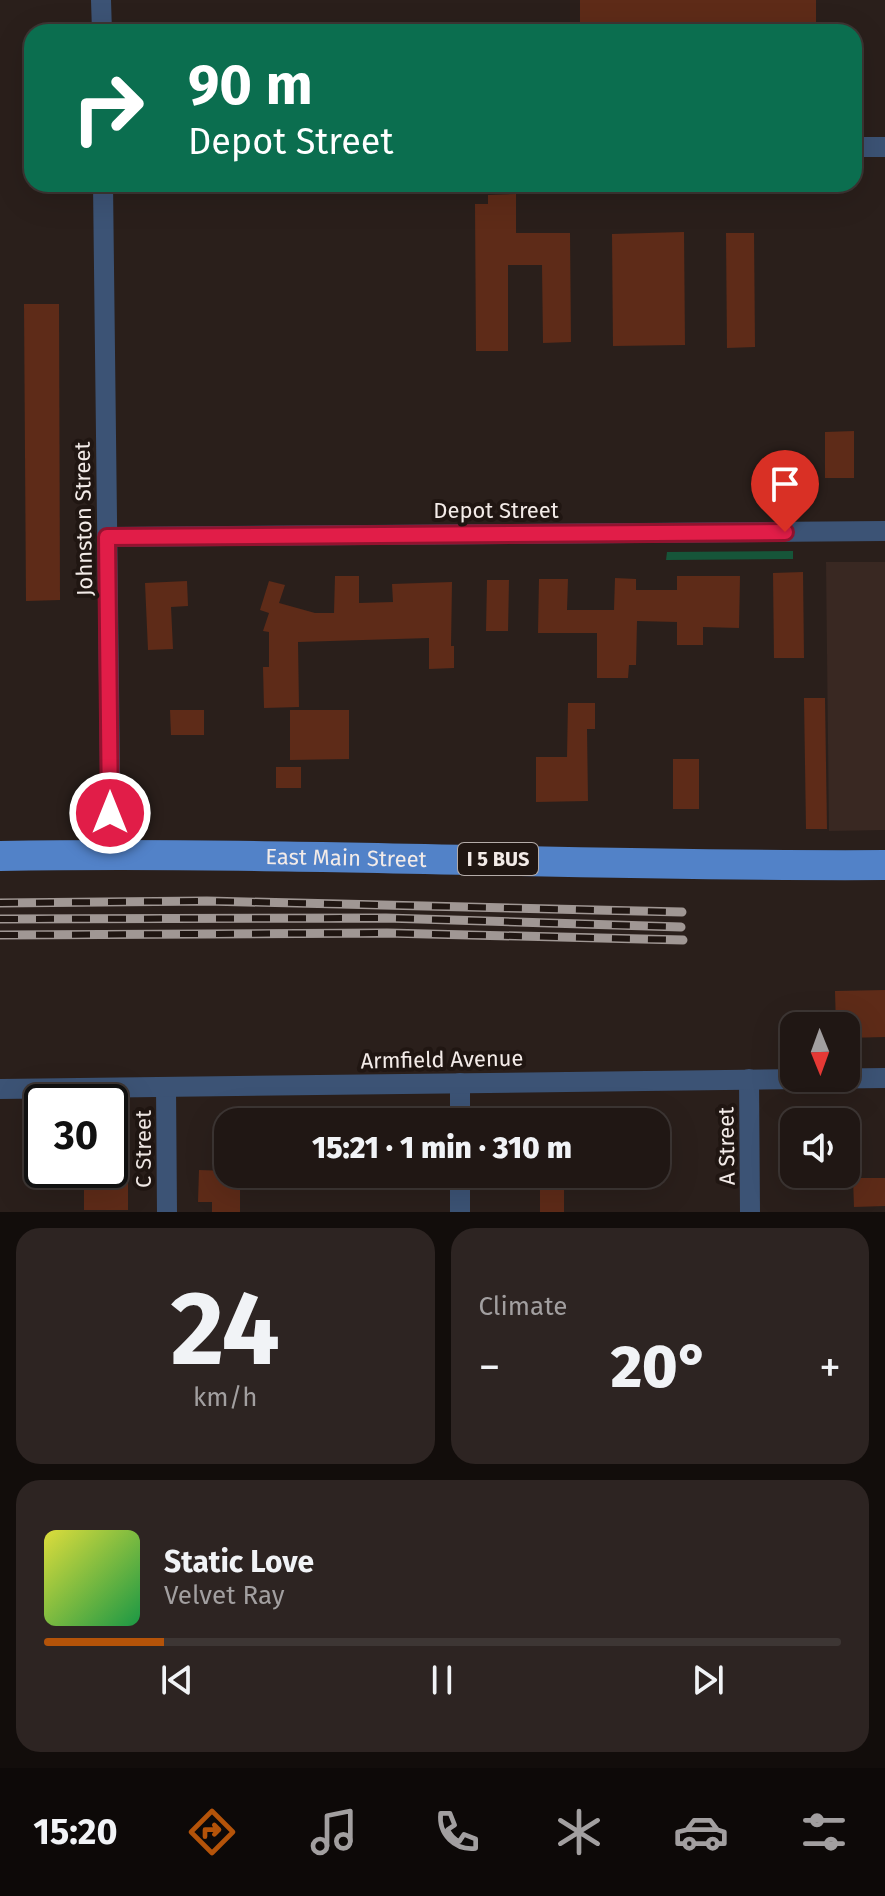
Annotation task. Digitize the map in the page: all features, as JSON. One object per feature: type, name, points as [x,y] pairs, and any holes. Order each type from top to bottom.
[{"type":"main road","name":"East Main Street","points":[[0,856],[348,856],[799,866],[885,865]]},
{"type":"street","points":[[101,0],[102,24]]},
{"type":"street","points":[[862,147],[885,147]]},
{"type":"street","name":"Johnston Street","points":[[103,192],[111,854]]},
{"type":"street","name":"Depot Street","points":[[107,537],[885,531]]},
{"type":"street","name":"Armfield Avenue","points":[[0,1089],[885,1078]]},
{"type":"street","name":"A Street","points":[[749,1079],[750,1212]]},
{"type":"street","points":[[460,1083],[460,1108]]},
{"type":"street","name":"C Street","points":[[166,1087],[167,1212]]},
{"type":"street","points":[[460,1188],[460,1212]]},
{"type":"shaded area","points":[[826,562],[885,562],[885,830],[829,831]]},
{"type":"green space","points":[[793,551],[793,559],[666,560],[667,552]]},
{"type":"building","points":[[580,0],[816,0],[816,24],[580,24]]},
{"type":"building","points":[[516,194],[516,233],[570,233],[571,342],[543,343],[542,265],[508,265],[508,351],[476,351],[475,204],[488,204],[488,195]]},
{"type":"building","points":[[684,232],[685,345],[613,346],[612,234]]},
{"type":"building","points":[[726,233],[754,233],[755,347],[727,348]]},
{"type":"building","points":[[24,304],[59,304],[60,600],[26,601]]},
{"type":"building","points":[[854,431],[854,478],[825,478],[825,432]]},
{"type":"building","points":[[803,572],[804,658],[774,658],[773,573]]},
{"type":"building","points":[[335,576],[359,576],[359,603],[393,602],[392,584],[452,582],[451,646],[454,646],[454,668],[429,669],[429,638],[298,642],[299,707],[264,708],[263,667],[269,667],[269,632],[263,631],[269,613],[260,610],[269,581],[285,585],[279,603],[315,613],[334,613]]},
{"type":"building","points":[[677,576],[740,576],[739,628],[703,627],[703,645],[677,645],[677,622],[637,621],[636,665],[629,665],[628,678],[597,678],[597,633],[538,633],[539,579],[568,579],[567,610],[614,610],[615,578],[636,579],[636,590],[677,590]]},
{"type":"building","points":[[487,580],[509,580],[508,631],[486,631]]},
{"type":"building","points":[[187,581],[188,606],[171,607],[173,649],[148,650],[145,583]]},
{"type":"building","points":[[804,698],[825,698],[827,829],[806,829]]},
{"type":"building","points":[[568,703],[595,703],[595,729],[587,729],[588,801],[536,802],[536,757],[567,757]]},
{"type":"building","points":[[170,710],[204,710],[204,735],[171,735]]},
{"type":"building","points":[[290,710],[349,710],[349,759],[290,760]]},
{"type":"building","points":[[673,759],[699,759],[699,809],[673,809]]},
{"type":"building","points":[[276,767],[301,767],[301,788],[276,788]]},
{"type":"building","points":[[885,990],[885,1037],[860,1038],[860,1012],[836,1012],[835,991]]},
{"type":"building","points":[[199,1170],[214,1171],[214,1188],[240,1188],[240,1212],[212,1212],[212,1202],[198,1202]]},
{"type":"building","points":[[860,1178],[885,1178],[885,1206],[854,1207],[853,1188],[860,1188]]},
{"type":"building","points":[[84,1188],[128,1188],[128,1210],[84,1210]]},
{"type":"building","points":[[540,1188],[564,1188],[564,1212],[540,1212]]},
{"type":"railway","points":[[0,903],[207,901],[682,912]]},
{"type":"railway","points":[[0,919],[386,918],[681,927]]},
{"type":"railway","points":[[0,935],[387,933],[683,940]]},
{"type":"route","points":[[110,813],[107,537],[785,532]]}]
